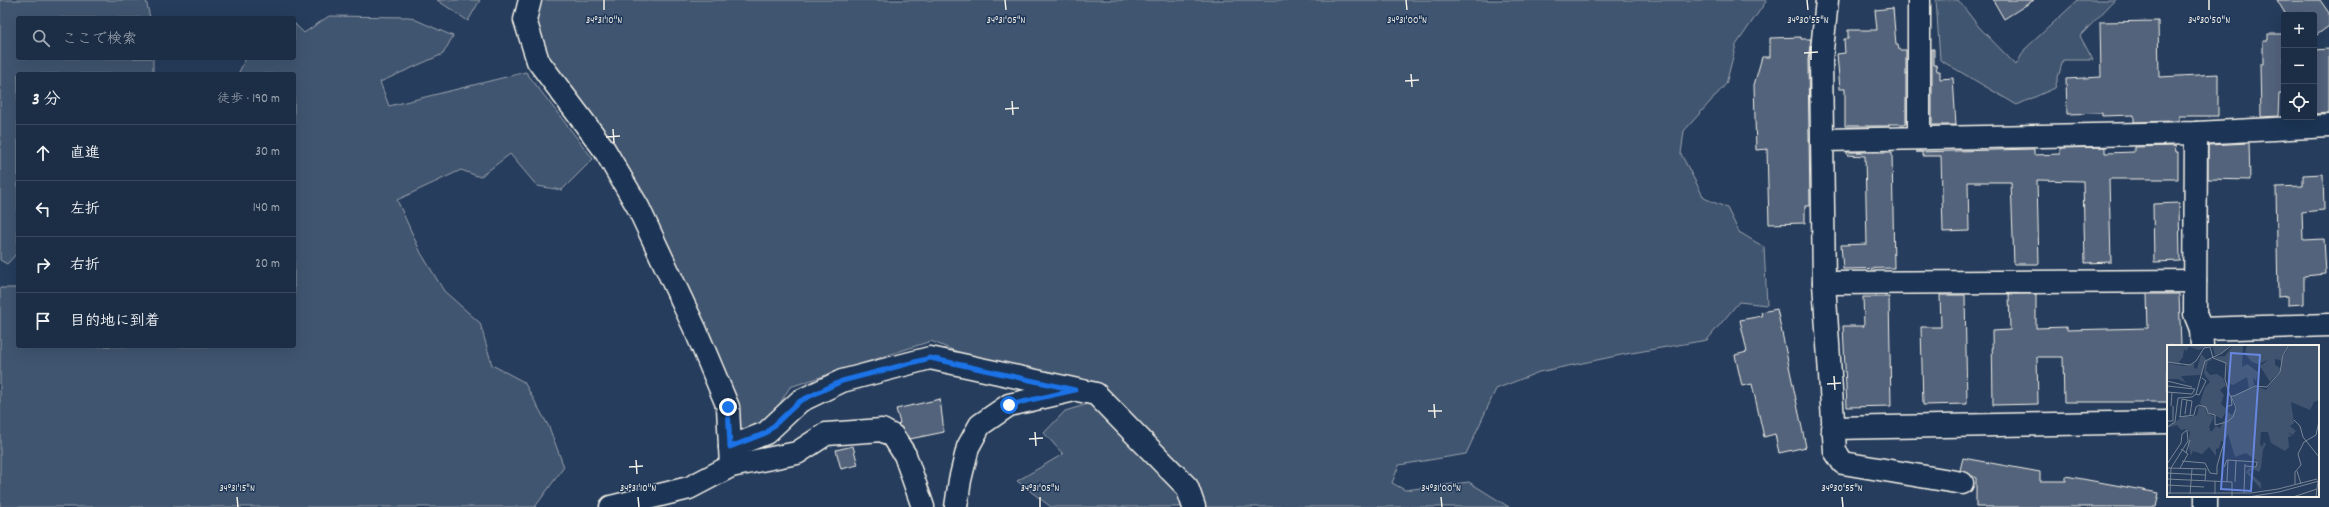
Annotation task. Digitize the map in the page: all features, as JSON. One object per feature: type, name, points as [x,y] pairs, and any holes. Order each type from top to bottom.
[{"type":"street","points":[[530,0],[525,20],[538,61],[604,149],[638,207],[696,331],[728,407],[731,457]]},
{"type":"street","points":[[1827,0],[1821,60],[1824,283],[1832,428],[1835,451],[1843,463],[1962,483]]},
{"type":"street","points":[[1919,0],[1919,138]]},
{"type":"street","points":[[1822,140],[2196,133],[2329,126]]},
{"type":"street","points":[[2196,133],[2195,314],[2202,337],[2329,325]]},
{"type":"street","points":[[1824,283],[2195,281]]},
{"type":"street","points":[[611,507],[689,488],[766,433],[800,401],[842,381],[930,358],[1096,394],[1187,487],[1194,507]]},
{"type":"street","points":[[956,507],[960,480],[968,447],[980,425],[1009,405],[1075,390]]},
{"type":"street","points":[[1832,428],[2167,422]]},
{"type":"street","points":[[731,457],[797,453],[826,434],[882,430],[893,436],[905,455],[923,507]]},
{"type":"shaded area","points":[[0,0],[146,0],[150,16],[16,16],[16,60],[153,60],[153,72],[16,72],[16,254],[7,264],[0,260]]},
{"type":"shaded area","points":[[437,0],[480,0],[468,21]]},
{"type":"shaded area","points":[[536,0],[1767,0],[1736,45],[1726,84],[1684,131],[1681,154],[1704,198],[1727,208],[1739,232],[1764,247],[1767,305],[1739,302],[1707,340],[1626,354],[1539,372],[1496,389],[1466,454],[1399,465],[1392,483],[1405,490],[1469,482],[1509,507],[1051,507],[1017,481],[1063,454],[1044,433],[1065,411],[1105,399],[989,365],[931,341],[790,387],[768,423],[742,431],[676,265],[618,151],[545,61],[532,16]]},
{"type":"shaded area","points":[[1936,0],[1958,0],[1979,27],[2016,65],[2025,49],[2078,0],[2115,0],[2080,36],[2093,60],[2063,60],[2055,88],[2017,105],[1940,60]]},
{"type":"shaded area","points":[[329,16],[409,17],[453,36],[443,54],[380,82],[389,106],[526,72],[593,159],[562,190],[537,186],[510,154],[480,177],[461,170],[397,200],[421,253],[444,291],[480,323],[492,365],[524,382],[549,427],[564,467],[535,507],[0,507],[0,288],[16,288],[16,348],[296,348],[296,72],[239,72],[245,60],[296,60],[296,25],[304,33]]},
{"type":"building","points":[[1993,0],[2034,0],[2004,19]]},
{"type":"building","points":[[2277,0],[2320,0],[2329,13],[2329,26],[2317,35],[2317,12],[2284,12]]},
{"type":"building","points":[[1893,8],[1896,45],[1898,45],[1899,50],[1906,50],[1906,124],[1889,124],[1889,126],[1845,126],[1845,89],[1840,89],[1837,54],[1845,53],[1844,39],[1848,39],[1848,30],[1877,30],[1875,10]]},
{"type":"building","points":[[2158,21],[2159,77],[2218,74],[2218,116],[2179,116],[2179,120],[2175,121],[2134,122],[2134,115],[2102,116],[2102,113],[2067,114],[2066,79],[2101,77],[2100,22]]},
{"type":"building","points":[[2268,34],[2281,34],[2281,94],[2279,94],[2278,116],[2261,117],[2260,64],[2263,64],[2263,40],[2268,40]]},
{"type":"building","points":[[1801,37],[1801,39],[1811,39],[1808,60],[1810,206],[1805,206],[1805,223],[1769,224],[1767,149],[1756,150],[1754,85],[1762,57],[1770,57],[1770,38]]},
{"type":"building","points":[[1932,49],[1934,49],[1934,65],[1936,65],[1937,71],[1940,71],[1940,79],[1953,78],[1956,125],[1932,125]]},
{"type":"building","points":[[2329,49],[2329,113],[2317,114],[2317,50]]},
{"type":"building","points":[[2249,143],[2250,180],[2208,179],[2208,145]]},
{"type":"building","points":[[2175,146],[2176,152],[2178,152],[2178,179],[2109,179],[2111,262],[2085,263],[2083,181],[2037,180],[2039,264],[2014,264],[2011,182],[1968,182],[1969,231],[1943,232],[1941,156],[1922,156],[1922,152],[1916,152],[2034,149],[2034,155],[2060,154],[2060,148],[2105,147],[2105,153],[2134,152],[2134,147]]},
{"type":"building","points":[[1847,152],[1892,152],[1894,268],[1843,269],[1841,245],[1867,244],[1865,156],[1847,155]]},
{"type":"building","points":[[2323,174],[2324,210],[2302,212],[2303,240],[2324,239],[2326,274],[2304,276],[2304,304],[2288,305],[2288,296],[2278,297],[2276,187],[2303,186],[2303,175]]},
{"type":"building","points":[[2179,203],[2180,261],[2154,262],[2153,204]]},
{"type":"building","points":[[2009,294],[2036,294],[2036,328],[2067,327],[2067,330],[2148,328],[2147,294],[2179,294],[2181,345],[2167,345],[2167,402],[2064,402],[2063,357],[2037,357],[2038,404],[1993,405],[1992,331],[2010,330]]},
{"type":"building","points":[[1940,295],[1965,295],[1967,404],[1923,405],[1921,327],[1941,327]]},
{"type":"building","points":[[1863,297],[1889,297],[1891,406],[1847,407],[1843,326],[1864,326]]},
{"type":"building","points":[[1777,309],[1806,447],[1779,453],[1775,434],[1764,437],[1752,384],[1742,386],[1735,355],[1747,352],[1740,320],[1762,316],[1761,312]]},
{"type":"building","points":[[940,399],[944,432],[910,439],[898,425],[900,423],[896,409]]},
{"type":"building","points":[[853,446],[858,465],[841,469],[836,450]]},
{"type":"building","points":[[1963,458],[2040,472],[2040,481],[2066,481],[2066,476],[2159,493],[2156,507],[1976,507],[1976,478],[1960,470]]},
{"type":"route","points":[[728,407],[730,447],[766,433],[800,401],[842,381],[930,358],[1075,390],[1009,405]]}]
